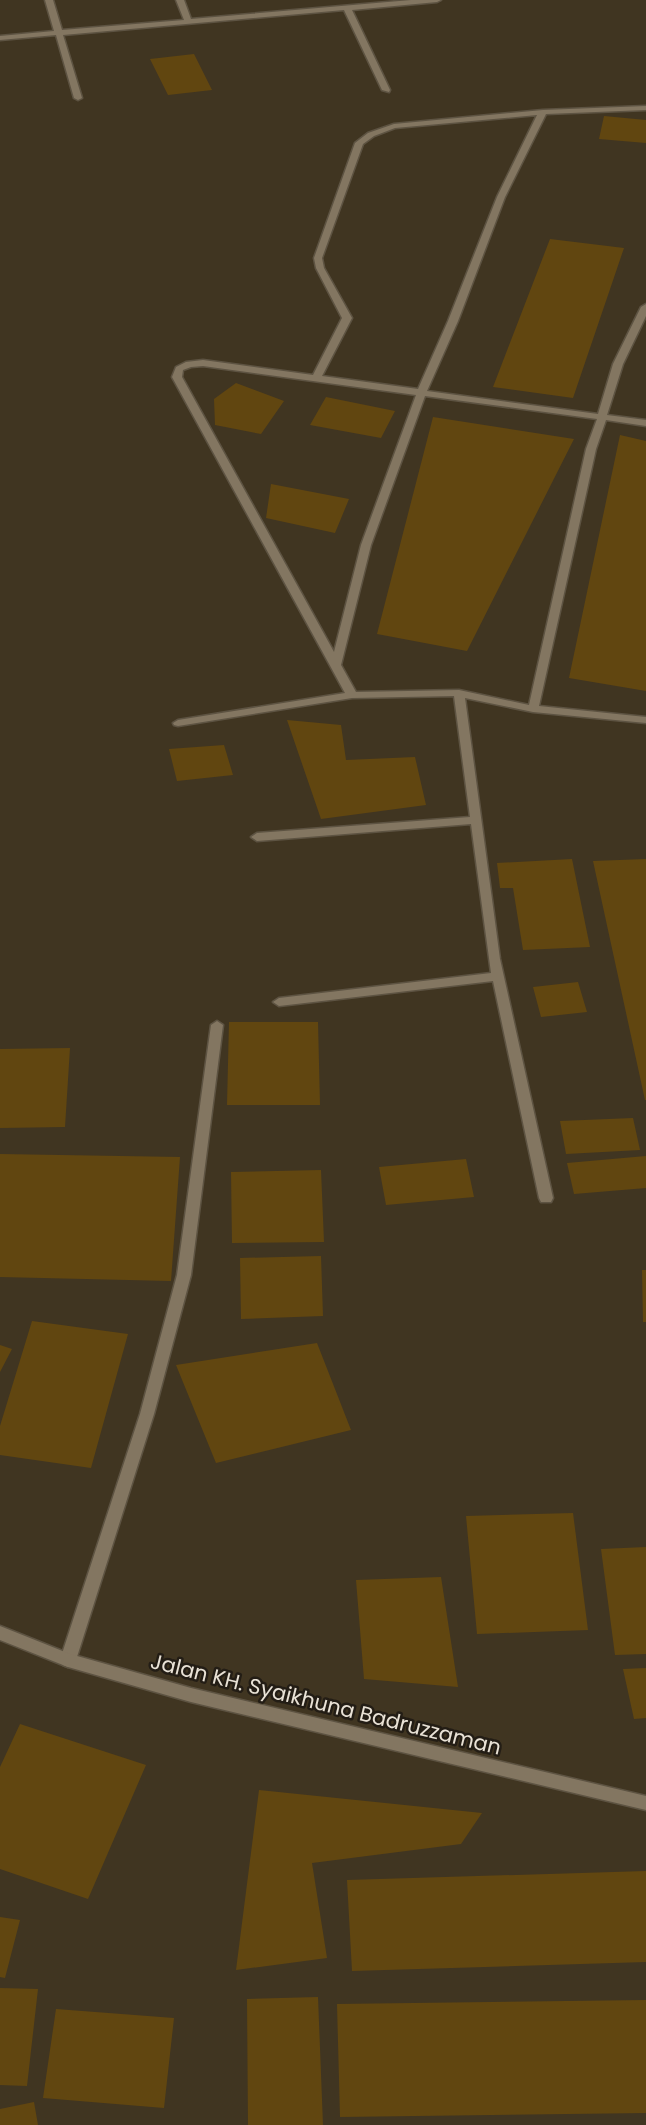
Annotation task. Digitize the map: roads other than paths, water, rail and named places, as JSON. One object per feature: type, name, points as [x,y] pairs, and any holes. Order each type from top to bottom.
[{"type":"street","points":[[49,0],[78,98]]},
{"type":"street","points":[[180,0],[188,22]]},
{"type":"street","points":[[317,0],[321,10]]},
{"type":"street","points":[[0,38],[437,0]]},
{"type":"street","points":[[347,8],[386,90]]},
{"type":"street","points":[[316,379],[347,318],[320,268],[318,258],[359,143],[365,137],[394,126],[543,112],[646,108]]},
{"type":"street","points":[[336,664],[366,545],[421,394],[453,321],[501,197],[543,112]]},
{"type":"street","points":[[534,709],[591,449],[618,364],[646,307]]},
{"type":"street","points":[[352,694],[176,377],[179,369],[189,364],[203,363],[646,423]]},
{"type":"street","points":[[459,693],[498,976],[546,1198]]},
{"type":"street","points":[[178,723],[352,694],[459,693],[534,709],[646,720]]},
{"type":"street","points":[[257,837],[477,820]]},
{"type":"street","points":[[279,1002],[498,976]]},
{"type":"street","points":[[68,1660],[147,1414],[184,1275],[218,1026]]},
{"type":"street","name":"Jalan KH. Syaikhuna Badruzzaman","points":[[0,1633],[68,1660],[191,1695],[646,1803]]}]
